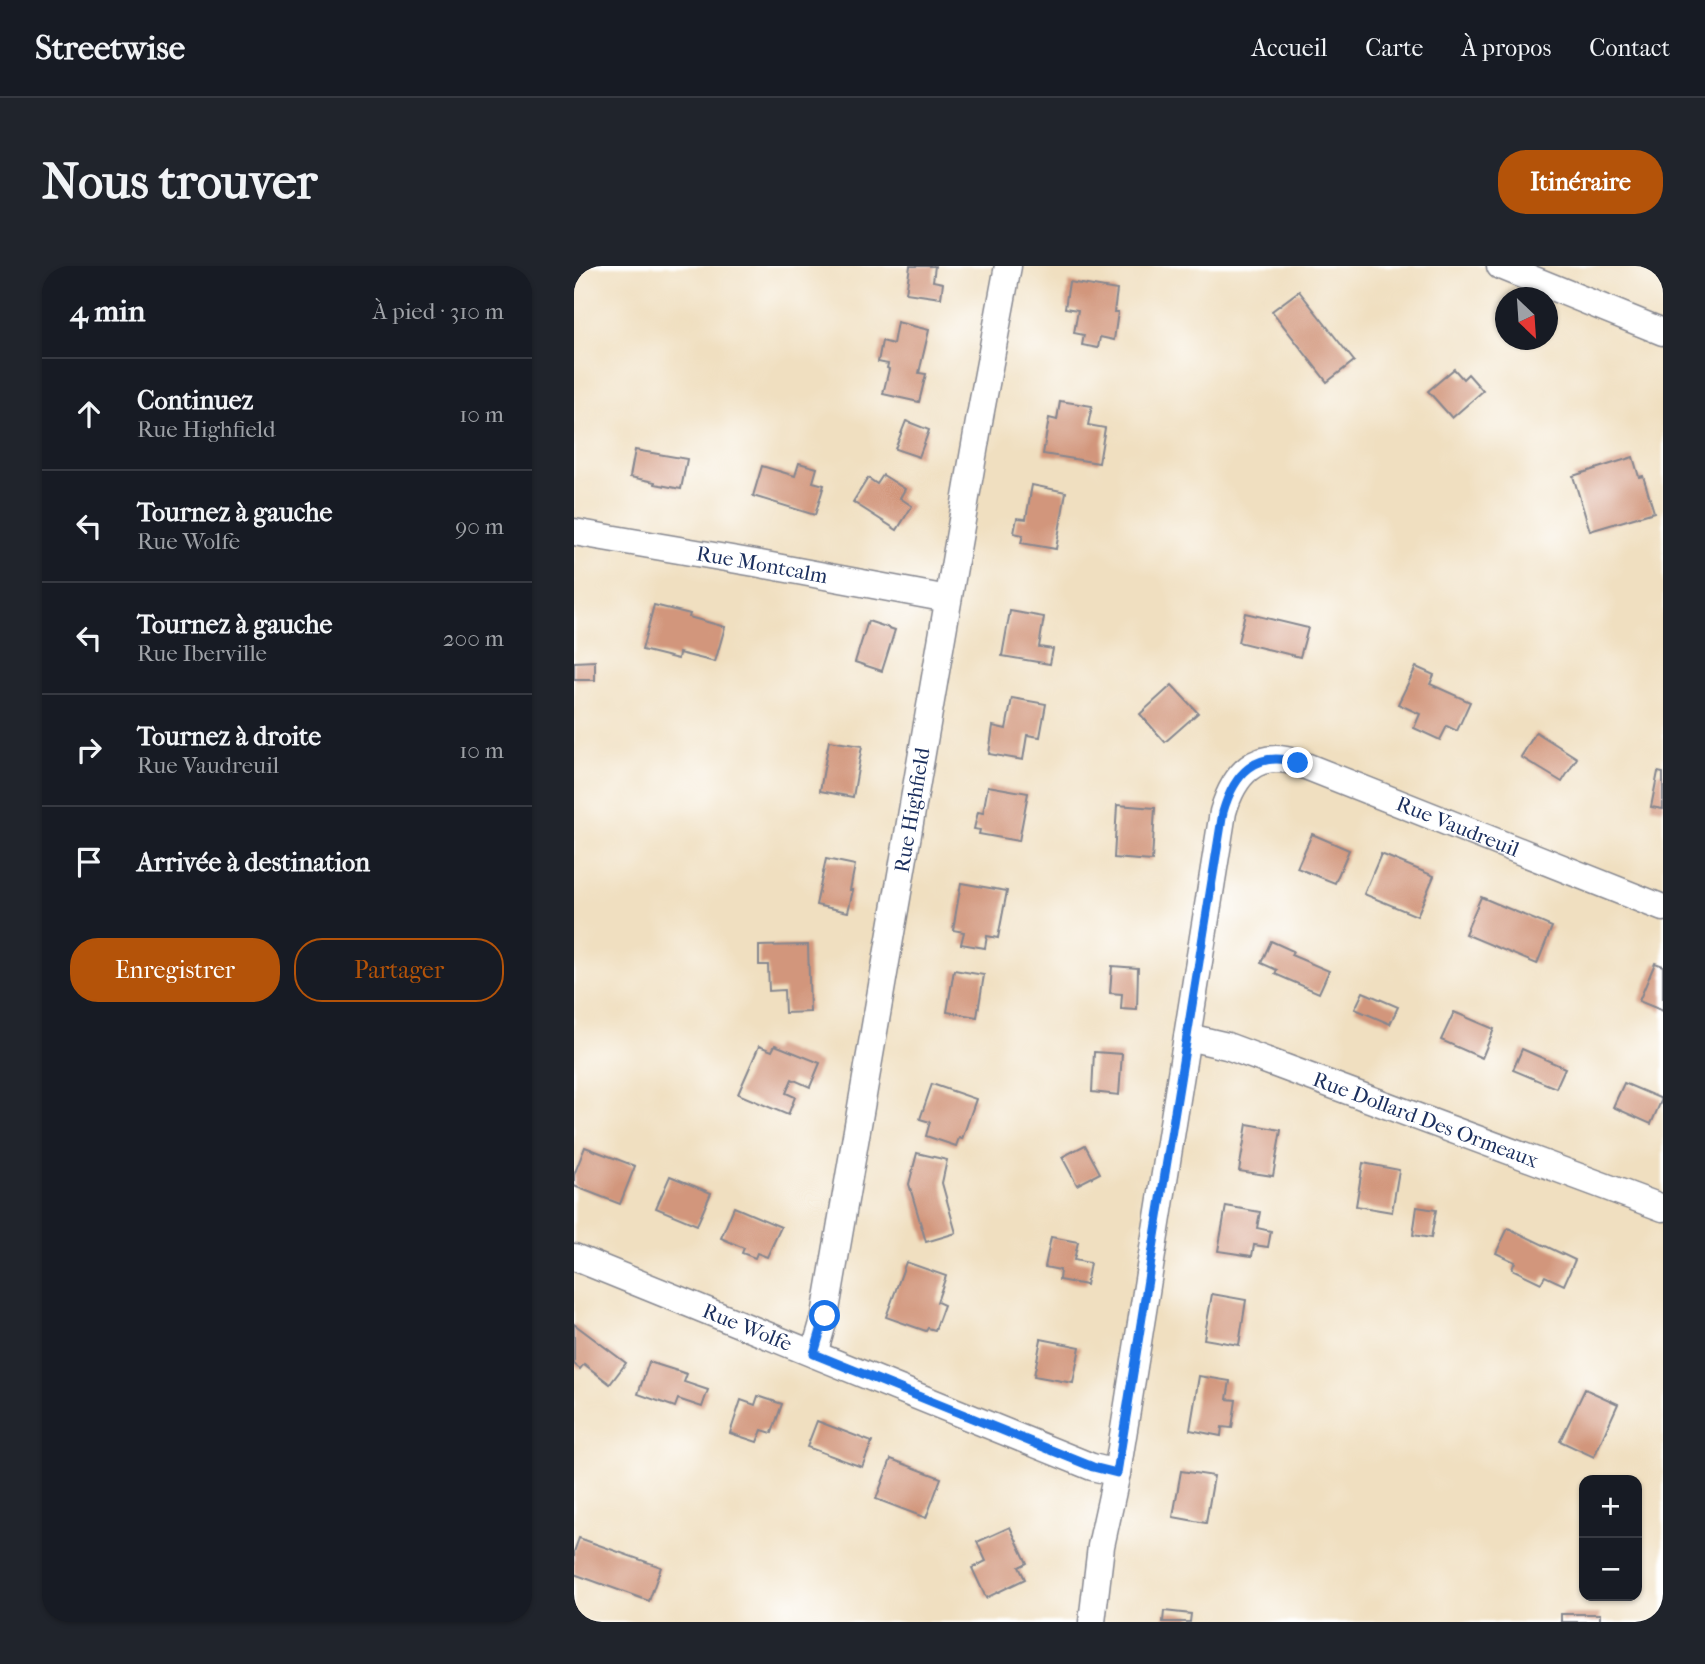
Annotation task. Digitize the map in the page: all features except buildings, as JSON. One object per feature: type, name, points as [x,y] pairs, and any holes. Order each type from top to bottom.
[{"type":"street","name":"Rue Highfield","points":[[814,1354],[825,1316],[948,598],[1008,266]]},
{"type":"street","points":[[1500,266],[1663,332]]},
{"type":"street","name":"Rue Montcalm","points":[[574,532],[948,598]]},
{"type":"street","name":"Rue Vaudreuil","points":[[1188,1037],[1223,812],[1239,776],[1251,766],[1266,760],[1283,759],[1298,763],[1663,908]]},
{"type":"street","points":[[1092,1622],[1101,1546],[1117,1473],[1188,1037]]},
{"type":"street","name":"Rue Dollard Des Ormeaux","points":[[1188,1037],[1227,1045],[1663,1208]]},
{"type":"street","name":"Rue Wolfe","points":[[574,1257],[1093,1467],[1117,1473]]},
{"type":"route","points":[[825,1316],[814,1354],[1093,1467],[1117,1473],[1223,812],[1234,783],[1251,766],[1274,759],[1298,763]]}]
